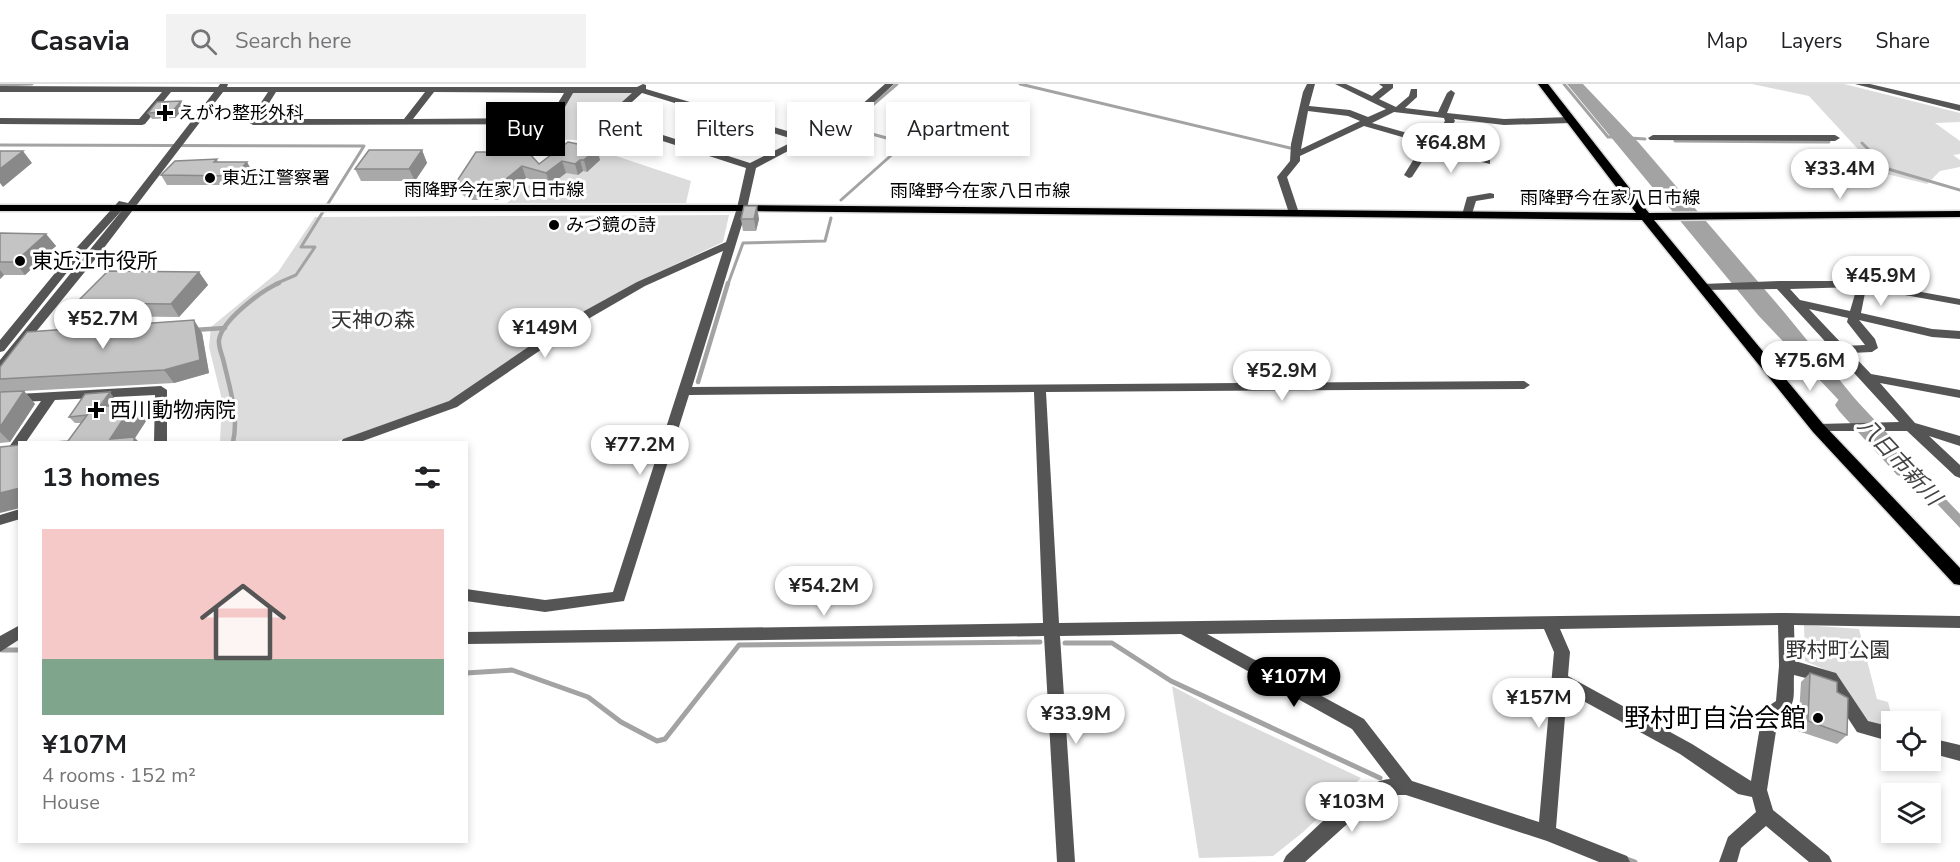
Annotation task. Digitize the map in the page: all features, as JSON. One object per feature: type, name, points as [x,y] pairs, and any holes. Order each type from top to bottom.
[{"type":"main road","points":[[1543,84],[1652,217],[1703,287],[1818,428],[1960,579]]},
{"type":"main road","name":"雨降野今在家八日市線","points":[[0,208],[742,208],[1652,217],[1960,214]]},
{"type":"street","points":[[870,102],[890,84]]},
{"type":"street","points":[[1294,213],[1282,177],[1295,161],[1296,144],[1307,92],[1311,84]]},
{"type":"street","points":[[1339,84],[1395,110],[1504,122],[1571,120]]},
{"type":"street","points":[[1372,100],[1390,86],[1383,84]]},
{"type":"street","points":[[1859,84],[1960,108]]},
{"type":"street","points":[[1,90],[219,87],[432,89],[643,87],[787,134]]},
{"type":"street","points":[[0,368],[219,87]]},
{"type":"street","points":[[643,87],[607,120],[751,166],[787,148]]},
{"type":"street","points":[[274,89],[253,122],[552,121],[578,88]]},
{"type":"street","points":[[0,121],[142,122],[169,89]]},
{"type":"street","points":[[406,122],[432,89]]},
{"type":"street","points":[[1297,154],[1395,110],[1413,97],[1414,91]]},
{"type":"street","points":[[1444,116],[1451,93]]},
{"type":"street","points":[[1305,108],[1350,113],[1367,122],[1429,142],[1439,149],[1486,165],[1422,154]]},
{"type":"street","points":[[1409,176],[1429,142],[1450,121],[1444,116]]},
{"type":"street","points":[[1653,138],[1834,138]]},
{"type":"street","points":[[468,595],[545,606],[619,597],[742,208],[751,166]]},
{"type":"street","points":[[1467,215],[1471,199],[1490,196]]},
{"type":"street","points":[[0,348],[73,258],[125,207]]},
{"type":"street","points":[[351,441],[453,404],[572,323],[641,284],[730,244]]},
{"type":"street","points":[[1779,284],[1867,376],[1910,426],[1960,473]]},
{"type":"street","points":[[1703,287],[1860,284],[1960,302]]},
{"type":"street","points":[[1842,350],[1872,348],[1871,342],[1853,322],[1861,294],[1860,284]]},
{"type":"street","points":[[1799,303],[1932,333],[1960,335]]},
{"type":"street","points":[[1867,376],[1960,394]]},
{"type":"street","points":[[685,391],[1524,385]]},
{"type":"street","points":[[1040,388],[1051,631],[1066,862]]},
{"type":"street","points":[[0,399],[161,390],[160,441]]},
{"type":"street","points":[[20,441],[51,396]]},
{"type":"street","points":[[1818,428],[1910,426],[1960,441]]},
{"type":"street","points":[[3,466],[18,444]]},
{"type":"street","points":[[3,466],[18,462]]},
{"type":"street","points":[[0,519],[18,514]]},
{"type":"street","points":[[468,638],[1786,619],[1960,622]]},
{"type":"street","points":[[1786,619],[1787,666],[1784,705],[1770,714],[1758,790],[1767,815],[1823,862]]},
{"type":"street","points":[[1546,833],[1562,652],[1549,622]]},
{"type":"street","points":[[1183,628],[1358,724],[1406,787]]},
{"type":"street","points":[[6,642],[18,633]]},
{"type":"street","points":[[1787,666],[1830,678],[1863,727],[1881,732]]},
{"type":"street","points":[[1560,680],[1686,749],[1743,788],[1758,790]]},
{"type":"street","points":[[1941,748],[1960,753]]},
{"type":"street","points":[[1292,862],[1359,802],[1374,792],[1381,788],[1406,787],[1546,833],[1621,862]]},
{"type":"street","points":[[1728,862],[1734,843],[1767,815]]},
{"type":"green space","points":[[1752,84],[1844,84],[1960,113],[1960,122],[1935,123],[1960,141],[1960,154],[1953,155],[1960,160],[1960,167],[1940,171],[1927,184],[1879,172],[1809,96]]},
{"type":"green space","points":[[573,91],[636,92],[624,102],[577,102],[577,140],[565,140],[565,105]]},
{"type":"green space","points":[[577,146],[577,156],[616,156],[691,181],[686,203],[507,203]]},
{"type":"green space","name":"天神の森","points":[[729,215],[723,242],[636,283],[450,401],[338,441],[220,441],[222,400],[209,347],[211,327],[278,272],[315,217]]},
{"type":"green space","name":"野村町公園","points":[[1804,625],[1859,629],[1877,699],[1888,702],[1890,711],[1881,711],[1881,728],[1869,724],[1835,674],[1805,661]]},
{"type":"green space","points":[[1172,686],[1221,712],[1361,778],[1302,833],[1273,856],[1199,858]]},
{"type":"water","points":[[1567,84],[1583,84],[1639,143],[1784,312],[1887,438],[1960,514],[1960,528],[1758,315]]},
{"type":"building","points":[[181,101],[172,112],[148,113],[157,102]]},
{"type":"building","points":[[568,142],[577,144],[577,156],[588,156],[575,164],[562,161],[546,173],[522,166],[495,188],[463,188],[457,181],[476,152],[486,152],[486,156],[532,156],[539,164],[550,156],[565,156],[565,144]]},
{"type":"building","points":[[369,150],[422,150],[409,169],[355,169]]},
{"type":"building","points":[[0,151],[23,151],[0,169]]},
{"type":"building","points":[[217,159],[214,162],[247,162],[234,176],[161,175],[175,161]]},
{"type":"building","points":[[744,206],[757,206],[754,219],[741,219]]},
{"type":"building","points":[[0,233],[46,234],[15,262],[0,262]]},
{"type":"building","points":[[108,271],[199,272],[171,304],[76,303]]},
{"type":"building","points":[[194,320],[200,360],[164,370],[0,379],[0,367],[27,332]]},
{"type":"building","points":[[24,391],[0,427],[0,392]]},
{"type":"building","points":[[110,392],[100,406],[93,407],[87,415],[69,417],[85,394]]},
{"type":"building","points":[[133,404],[110,439],[134,437],[134,441],[68,441],[93,407]]},
{"type":"building","points":[[18,445],[18,488],[0,493],[0,447]]},
{"type":"building","points":[[1810,673],[1837,682],[1837,692],[1848,698],[1847,735],[1808,721]]},
{"type":"waterway","points":[[0,85],[32,84]]},
{"type":"waterway","points":[[841,200],[905,143],[850,128],[855,120],[897,84]]},
{"type":"waterway","points":[[1020,84],[1290,148]]},
{"type":"waterway","points":[[1564,84],[1608,137],[1619,137]]},
{"type":"waterway","points":[[1630,138],[1645,139]]},
{"type":"waterway","points":[[1675,141],[1829,142]]},
{"type":"waterway","points":[[1862,143],[1888,169],[1960,190]]},
{"type":"waterway","points":[[0,145],[364,146],[301,247],[315,247],[296,275],[275,284]]},
{"type":"waterway","points":[[728,284],[743,243],[825,241],[831,218]]},
{"type":"waterway","points":[[224,328],[253,299],[279,283]]},
{"type":"waterway","points":[[698,382],[728,283]]},
{"type":"waterway","points":[[194,330],[224,328]]},
{"type":"waterway","points":[[224,328],[219,346],[234,412],[233,441]]},
{"type":"waterway","name":"八日市新川","points":[[1847,405],[1906,469]]},
{"type":"waterway","points":[[468,673],[512,670],[588,697],[621,722],[657,741],[665,739],[739,645],[1040,642]]},
{"type":"waterway","points":[[1065,643],[1112,643],[1171,681],[1380,778]]},
{"type":"waterway","points":[[2,650],[18,650]]},
{"type":"waterway","points":[[1624,858],[1635,862]]},
{"type":"place","name":"えがわ整形外科","points":[[165,113]]},
{"type":"place","name":"東近江警察署","points":[[210,178]]},
{"type":"place","name":"みづ鏡の詩","points":[[554,225]]},
{"type":"place","name":"東近江市役所","points":[[20,261]]},
{"type":"place","name":"西川動物病院","points":[[96,410]]},
{"type":"place","name":"野村町自治会館","points":[[1818,718]]}]
